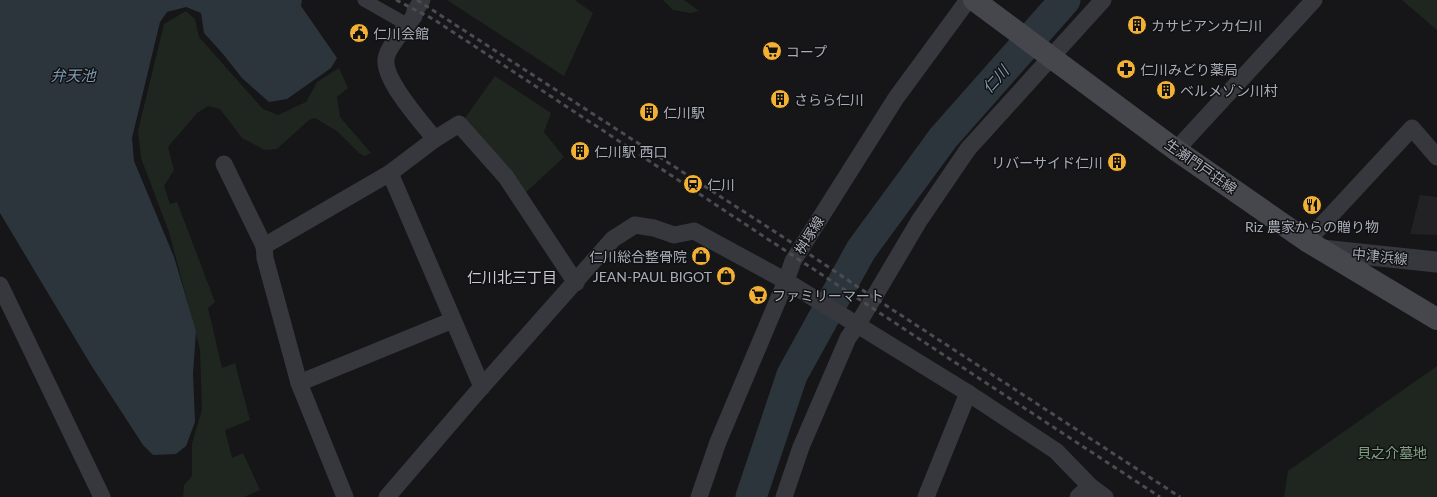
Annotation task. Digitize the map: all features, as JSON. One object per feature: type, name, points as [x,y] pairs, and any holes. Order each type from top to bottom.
[{"type":"main road","name":"生瀬門戸荘線","points":[[979,3],[1176,150],[1315,245],[1437,318]]},
{"type":"street","points":[[364,0],[408,25]]},
{"type":"street","points":[[422,0],[415,11],[414,16],[390,48],[386,60],[387,71],[400,96],[435,139]]},
{"type":"street","points":[[784,497],[807,433],[855,322],[919,221],[968,149],[1047,53],[1103,0]]},
{"type":"street","points":[[1176,150],[1314,0]]},
{"type":"street","name":"桝塚線","points":[[699,497],[732,407],[788,282],[793,261],[800,248],[896,98],[979,3]]},
{"type":"street","points":[[264,246],[390,174],[435,139],[459,124],[506,178],[576,283]]},
{"type":"street","points":[[1315,245],[1412,128],[1437,157]]},
{"type":"street","points":[[224,164],[264,246],[265,258],[300,383],[345,497]]},
{"type":"street","points":[[390,174],[482,387]]},
{"type":"street","points":[[387,497],[613,239],[635,225],[654,228],[674,235],[694,231],[788,282],[968,393],[1056,451],[1084,491],[1105,497]]},
{"type":"street","name":"中津浜線","points":[[1315,245],[1384,256],[1437,262]]},
{"type":"street","points":[[1384,256],[1378,267],[1379,279],[1386,288]]},
{"type":"street","points":[[0,285],[102,497]]},
{"type":"street","points":[[300,383],[454,320]]},
{"type":"street","points":[[926,497],[968,393]]},
{"type":"shaded area","points":[[1420,195],[1437,197],[1437,235],[1410,234]]},
{"type":"green space","points":[[447,0],[575,0],[593,13],[564,76]]},
{"type":"green space","points":[[663,0],[684,0],[699,11],[691,13],[673,10]]},
{"type":"green space","points":[[1402,0],[1437,0],[1437,30]]},
{"type":"green space","points":[[186,11],[195,19],[199,37],[263,109],[278,115],[306,102],[317,82],[339,68],[348,88],[337,97],[340,117],[371,153],[365,156],[359,153],[337,131],[315,118],[309,120],[277,149],[265,150],[242,138],[220,109],[208,106],[197,113],[168,147],[174,170],[164,186],[170,204],[177,202],[215,302],[208,308],[222,368],[235,363],[250,420],[225,430],[232,458],[243,453],[260,490],[244,497],[183,497],[184,485],[192,476],[192,444],[202,410],[200,349],[169,232],[141,158],[138,131],[164,24]]},
{"type":"green space","points":[[495,76],[551,113],[544,132],[564,157],[523,195],[465,118]]},
{"type":"green space","name":"貝之介墓地","points":[[1437,366],[1437,497],[1284,497],[1288,471]]},
{"type":"water","name":"弁天池","points":[[0,0],[302,0],[301,6],[337,58],[331,68],[287,99],[269,102],[242,78],[204,33],[201,13],[186,7],[167,12],[160,22],[132,138],[134,161],[174,257],[196,331],[193,374],[195,422],[186,446],[176,454],[153,455],[143,445],[91,365],[0,213]]},
{"type":"waterway","name":"仁川","points":[[751,497],[792,375],[861,250],[943,138],[1065,0]]},
{"type":"railway","points":[[396,0],[433,19],[1160,497]]},
{"type":"railway","points":[[417,0],[800,248],[1180,497]]},
{"type":"place","name":"カサビアンカ仁川","points":[[1137,25]]},
{"type":"place","name":"仁川会館","points":[[359,33]]},
{"type":"place","name":"コープ","points":[[772,51]]},
{"type":"place","name":"仁川みどり薬局","points":[[1126,69]]},
{"type":"place","name":"ベルメゾン川村","points":[[1166,90]]},
{"type":"place","name":"さらら仁川","points":[[780,99]]},
{"type":"place","name":"仁川駅","points":[[649,112]]},
{"type":"place","name":"仁川駅 西口","points":[[580,151]]},
{"type":"place","name":"リバーサイド仁川","points":[[1117,162]]},
{"type":"place","name":"仁川","points":[[693,184]]},
{"type":"place","name":"Riz 農家からの贈り物","points":[[1312,205]]},
{"type":"place","name":"仁川総合整骨院","points":[[701,256]]},
{"type":"place","name":"JEAN-PAUL BIGOT","points":[[726,276]]},
{"type":"place","name":"ファミリーマート","points":[[758,295]]},
{"type":"district","name":"仁川北三丁目","points":[[512,277]]}]
